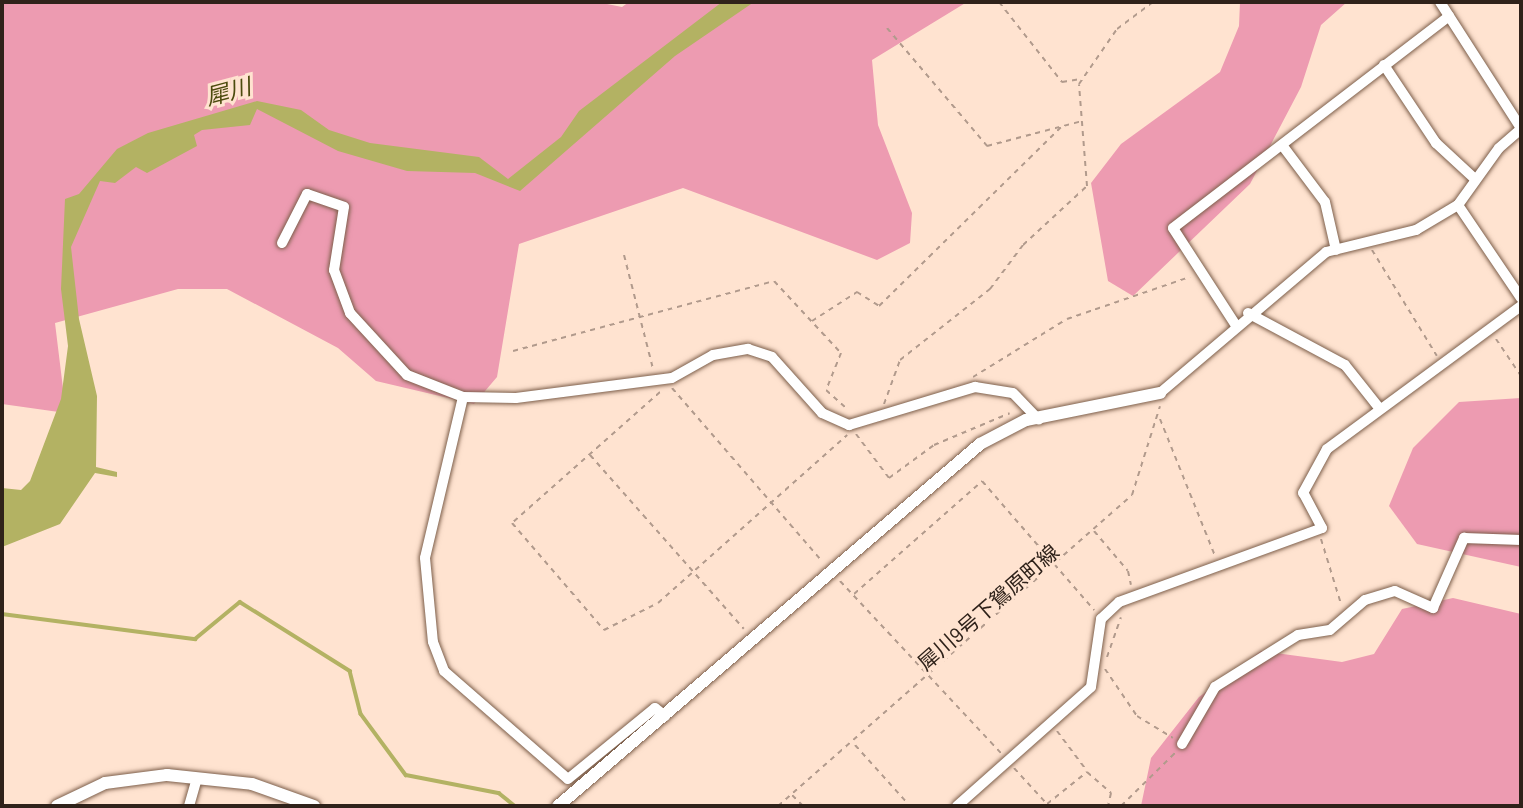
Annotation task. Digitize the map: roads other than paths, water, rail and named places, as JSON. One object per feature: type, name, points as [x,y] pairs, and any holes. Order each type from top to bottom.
[{"type":"street","points":[[558,806],[980,444],[1039,420],[1160,393],[1298,271],[1336,250],[1416,230],[1458,205],[1521,129],[1440,2]]},
{"type":"street","points":[[1235,324],[1173,228],[1449,16]]},
{"type":"street","points":[[1384,65],[1436,143],[1476,180]]},
{"type":"street","points":[[1282,145],[1325,202],[1336,250]]},
{"type":"street","points":[[282,243],[307,194],[344,207],[334,270],[350,313],[407,375],[463,397],[516,398],[656,380],[671,381],[713,355],[748,349],[772,357],[821,413],[849,425],[971,388],[1013,393],[1039,420]]},
{"type":"street","points":[[1458,205],[1521,298]]},
{"type":"street","points":[[957,806],[1090,687],[1101,619],[1133,596],[1318,530],[1303,493],[1309,473],[1327,449],[1521,306]]},
{"type":"street","points":[[1248,313],[1345,365],[1380,410]]},
{"type":"street","points":[[463,397],[425,558],[433,642],[444,671],[568,779],[655,708],[664,717]]},
{"type":"street","points":[[1182,744],[1215,687],[1298,635],[1330,630],[1364,600],[1395,591],[1433,608],[1464,538],[1521,540]]},
{"type":"street","points":[[57,806],[134,776],[197,778],[252,784],[314,806]]},
{"type":"street","points":[[190,806],[197,778]]},
{"type":"waterway","points":[[2,614],[195,639],[240,602],[350,671],[361,714],[406,775],[499,793],[515,806]]},
{"type":"water label","name":"犀川","points":[[228,91]]}]
